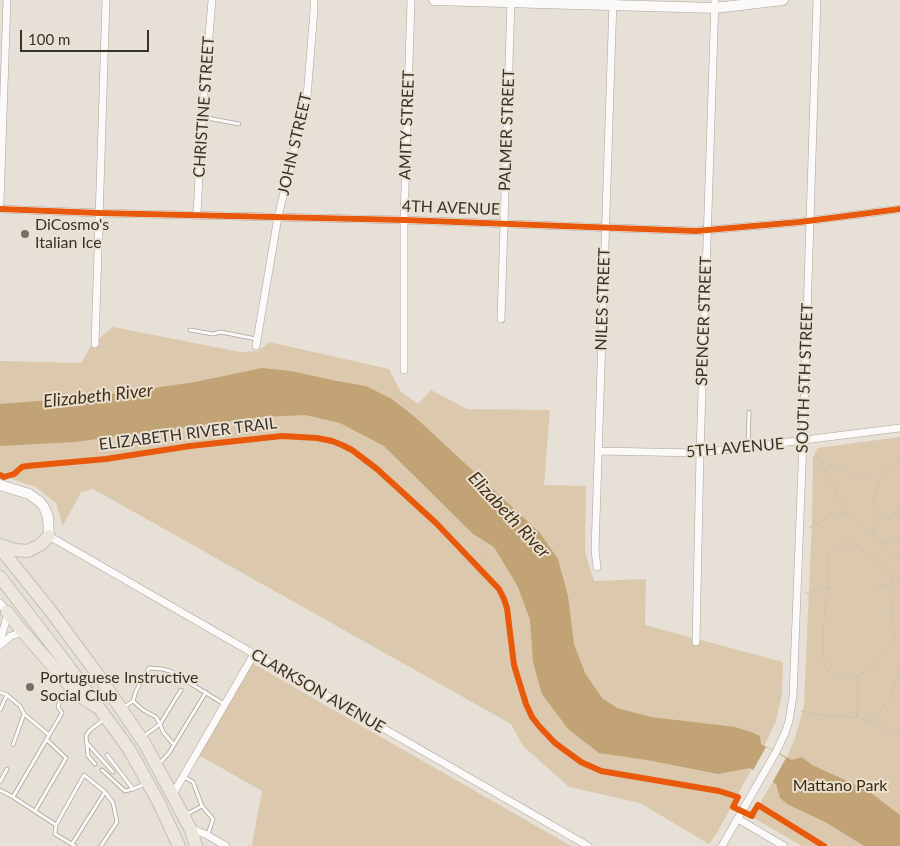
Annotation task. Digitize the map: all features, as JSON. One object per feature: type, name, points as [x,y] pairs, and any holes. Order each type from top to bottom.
[{"type":"highway","points":[[0,546],[28,551],[40,545],[49,536]]},
{"type":"highway","points":[[0,546],[98,675],[141,738],[173,794],[190,828],[196,846]]},
{"type":"highway","points":[[0,577],[76,685],[77,694],[105,714],[129,749],[158,801],[178,846]]},
{"type":"highway","points":[[3,608],[23,632],[76,685]]},
{"type":"street","points":[[0,203],[7,0]]},
{"type":"street","points":[[95,344],[106,0]]},
{"type":"street","name":"CHRISTINE STREET","points":[[197,215],[202,117],[212,0]]},
{"type":"street","name":"JOHN STREET","points":[[256,343],[278,217],[307,97],[314,0]]},
{"type":"street","name":"AMITY STREET","points":[[404,370],[404,220],[411,0]]},
{"type":"street","points":[[434,0],[715,4],[783,0]]},
{"type":"street","name":"SOUTH 5TH STREET","points":[[722,846],[785,733],[793,696],[817,0]]},
{"type":"street","name":"PALMER STREET","points":[[501,319],[511,1]]},
{"type":"street","name":"NILES STREET","points":[[597,567],[595,550],[612,3]]},
{"type":"street","name":"SPENCER STREET","points":[[696,642],[700,453],[715,4]]},
{"type":"street","name":"4TH AVENUE","points":[[0,209],[404,220],[707,231],[810,221],[900,209]]},
{"type":"street","name":"5TH AVENUE","points":[[599,451],[700,453],[900,428]]},
{"type":"street","points":[[0,485],[29,494],[40,502],[48,517],[49,536]]},
{"type":"street","name":"CLARKSON AVENUE","points":[[49,536],[588,846]]},
{"type":"street","points":[[0,643],[7,617],[3,608]]},
{"type":"street","points":[[0,643],[11,636],[23,632]]},
{"type":"street","points":[[173,794],[254,654]]},
{"type":"street","points":[[738,819],[784,846]]},
{"type":"street","points":[[190,828],[226,846]]},
{"type":"lane","points":[[202,117],[239,124]]},
{"type":"lane","points":[[190,330],[214,334],[221,332],[256,343]]},
{"type":"lane","points":[[748,448],[749,412]]},
{"type":"lane","points":[[121,709],[132,701],[149,668],[162,668],[170,671],[224,704]]},
{"type":"lane","points":[[13,797],[62,712],[58,707],[60,700],[63,695],[76,685]]},
{"type":"lane","points":[[141,738],[160,724],[181,690]]},
{"type":"lane","points":[[0,692],[7,695],[20,706],[24,714],[49,735]]},
{"type":"lane","points":[[157,766],[169,753],[206,692]]},
{"type":"lane","points":[[0,710],[7,695]]},
{"type":"lane","points":[[132,701],[156,717],[163,732],[174,745]]},
{"type":"lane","points":[[13,745],[24,714]]},
{"type":"lane","points":[[95,764],[88,756],[86,736],[105,714]]},
{"type":"lane","points":[[89,731],[93,736]]},
{"type":"lane","points":[[35,811],[66,758],[46,739]]},
{"type":"lane","points":[[86,743],[113,772]]},
{"type":"lane","points":[[107,755],[133,789]]},
{"type":"lane","points":[[0,782],[7,769]]},
{"type":"lane","points":[[108,776],[118,769]]},
{"type":"lane","points":[[102,770],[125,790],[133,789],[148,782]]},
{"type":"lane","points":[[101,846],[117,822],[114,803],[105,792],[84,775],[56,825],[55,834],[73,845],[105,792]]},
{"type":"lane","points":[[183,776],[193,782],[202,806],[212,819],[207,835]]},
{"type":"lane","points":[[0,790],[56,825]]},
{"type":"lane","points":[[184,816],[202,806]]},
{"type":"path","points":[[814,450],[848,514],[900,560]]},
{"type":"path","points":[[900,460],[892,464],[885,471],[874,496],[874,509],[881,516],[889,518],[900,509]]},
{"type":"path","points":[[820,462],[880,482]]},
{"type":"path","points":[[809,528],[823,521],[830,514],[848,514]]},
{"type":"path","points":[[872,536],[881,516]]},
{"type":"path","points":[[880,542],[900,540]]},
{"type":"path","points":[[847,543],[856,545],[888,571],[894,584],[892,623],[895,637],[879,660],[869,671],[858,676],[847,678],[836,676],[828,671],[824,662],[823,636],[829,588],[828,557],[831,550],[838,545],[847,543]]},
{"type":"path","points":[[474,562],[489,550]]},
{"type":"path","points":[[468,556],[480,569]]},
{"type":"path","points":[[875,587],[900,583]]},
{"type":"path","points":[[806,593],[829,588]]},
{"type":"path","points":[[865,720],[880,712],[889,699],[900,672]]},
{"type":"path","points":[[857,718],[858,676]]},
{"type":"path","points":[[801,712],[857,718],[900,736]]},
{"type":"green space","points":[[113,327],[240,352],[258,351],[269,342],[389,369],[400,391],[418,404],[431,390],[467,409],[550,410],[544,485],[586,486],[585,552],[594,581],[646,579],[645,625],[783,662],[782,694],[776,721],[717,833],[709,844],[640,803],[569,787],[523,746],[511,724],[93,489],[81,492],[63,526],[56,503],[36,487],[0,475],[0,361],[81,363],[92,344]]},
{"type":"green space","name":"Mattano Park","points":[[900,437],[900,846],[802,846],[752,817],[787,757],[795,738],[804,706],[813,457],[817,448]]},
{"type":"green space","points":[[252,663],[571,846],[253,846],[262,791],[197,754]]},
{"type":"water","name":"Elizabeth River","points":[[262,368],[291,371],[366,386],[392,399],[415,417],[540,533],[558,559],[568,596],[574,644],[585,673],[602,698],[617,708],[651,717],[735,727],[760,736],[761,744],[792,760],[802,757],[812,765],[867,790],[900,815],[900,846],[864,846],[827,823],[787,804],[780,798],[776,784],[750,768],[718,774],[599,753],[568,729],[542,694],[533,662],[530,620],[518,587],[494,547],[473,534],[384,446],[340,423],[305,415],[261,417],[75,442],[0,446],[0,404],[91,397],[195,382]]},
{"type":"pier","points":[[766,747],[786,758],[772,783],[752,772]]},
{"type":"cycle path","points":[[0,209],[404,220],[696,231],[800,222],[900,209]]},
{"type":"cycle path","name":"ELIZABETH RIVER TRAIL","points":[[0,475],[4,477],[14,474],[22,467],[27,466],[106,459],[190,446],[282,436],[317,438],[342,445],[352,450],[377,469],[436,523],[499,589],[507,608],[514,665],[526,704],[532,717],[555,743],[581,762],[601,771],[719,791],[738,797],[733,807],[752,816],[758,805],[824,846]]},
{"type":"place","name":"DiCosmo's Italian Ice","points":[[25,234]]},
{"type":"place","name":"Portuguese Instructive Social Club","points":[[30,687]]}]
